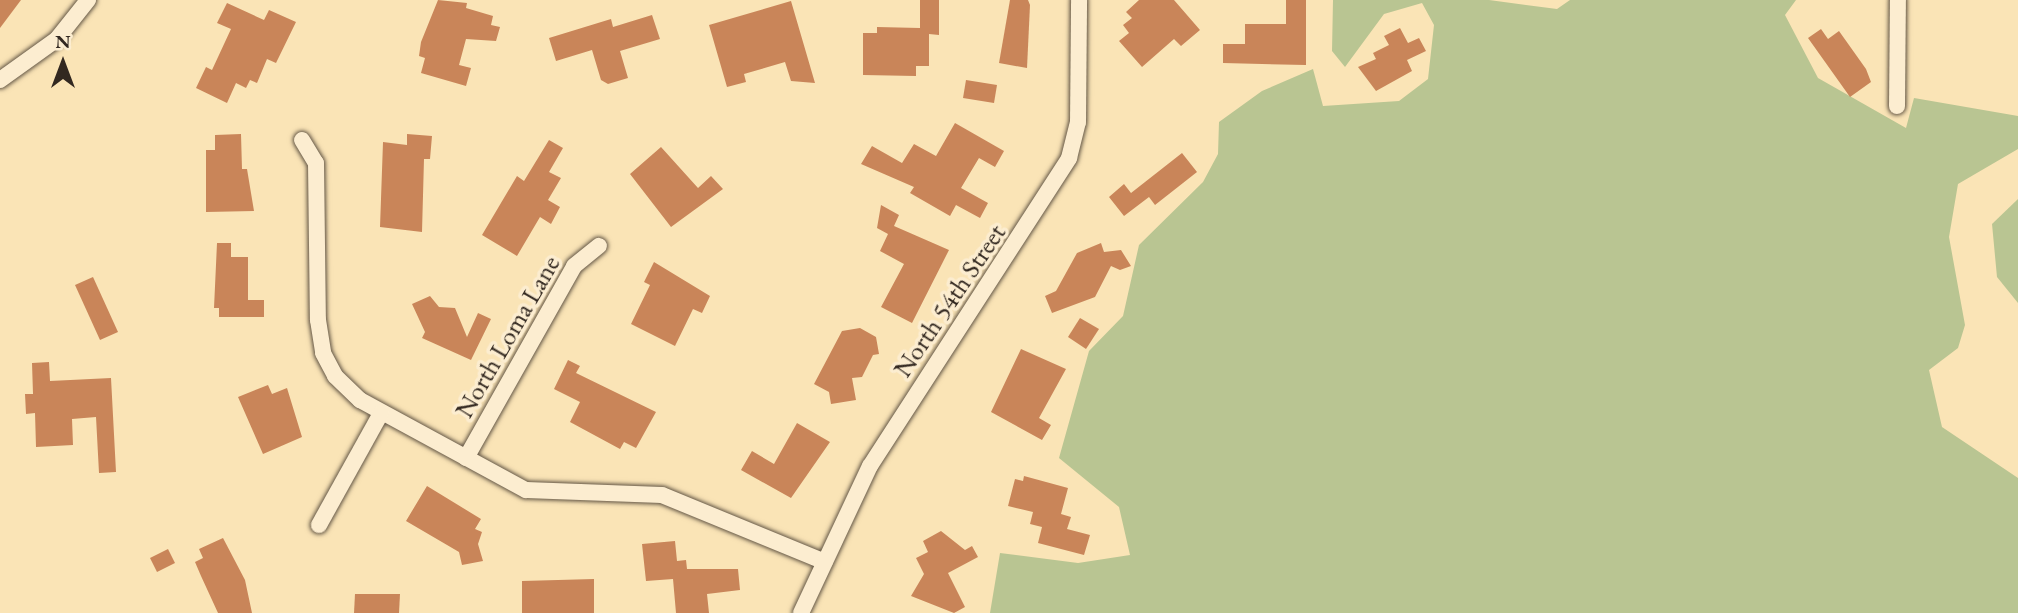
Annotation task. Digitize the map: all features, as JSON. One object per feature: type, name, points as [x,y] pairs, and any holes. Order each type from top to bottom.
[{"type":"street","points":[[0,80],[57,39],[88,0]]},
{"type":"street","name":"North 54th Street","points":[[801,613],[844,513],[870,466],[1069,158],[1078,122],[1079,0]]},
{"type":"street","points":[[1897,107],[1898,0]]},
{"type":"street","points":[[302,140],[316,163],[318,320],[323,353],[335,376],[381,413],[526,490],[662,495],[825,562]]},
{"type":"street","name":"North Loma Lane","points":[[466,458],[574,266],[599,246]]},
{"type":"street","points":[[319,525],[381,413]]},
{"type":"green space","points":[[1333,0],[1489,0],[1557,9],[1570,0],[1796,0],[1785,15],[1818,78],[1906,128],[1914,98],[2018,116],[2018,149],[1958,184],[1949,237],[1965,325],[1958,348],[1929,370],[1942,427],[2018,478],[2018,613],[990,613],[1000,553],[1078,563],[1130,555],[1119,507],[1059,458],[1089,351],[1123,316],[1139,245],[1203,182],[1218,154],[1219,122],[1262,91],[1313,69],[1323,106],[1399,101],[1428,79],[1434,25],[1422,3],[1384,14],[1345,67],[1332,51]]},
{"type":"green space","points":[[2018,199],[2018,303],[1997,277],[1992,224]]},
{"type":"building","points":[[0,0],[21,0],[0,28]]},
{"type":"building","points":[[438,0],[467,3],[466,8],[493,16],[491,25],[500,27],[496,41],[466,39],[459,65],[471,68],[466,86],[421,73],[425,58],[419,56],[421,42]]},
{"type":"building","points":[[920,0],[939,0],[939,35],[929,34],[929,66],[916,66],[916,76],[863,75],[863,33],[877,33],[877,27],[920,28]]},
{"type":"building","points":[[1010,0],[1028,0],[1030,5],[1027,68],[999,63]]},
{"type":"building","points":[[1139,0],[1174,0],[1200,30],[1181,46],[1174,39],[1142,67],[1119,41],[1129,33],[1123,25],[1132,18],[1126,12]]},
{"type":"building","points":[[1286,0],[1306,0],[1306,65],[1223,63],[1223,44],[1245,44],[1245,24],[1286,24]]},
{"type":"building","points":[[791,1],[815,83],[791,81],[785,62],[744,74],[746,82],[727,87],[709,25]]},
{"type":"building","points":[[227,3],[264,20],[269,10],[296,22],[276,63],[267,59],[257,83],[250,80],[246,88],[236,83],[227,103],[196,88],[206,67],[212,70],[231,29],[217,23]]},
{"type":"building","points":[[652,15],[660,39],[620,51],[628,78],[608,84],[601,80],[592,50],[556,61],[549,38],[611,19],[613,27]]},
{"type":"building","points":[[1400,28],[1408,43],[1419,38],[1426,51],[1407,60],[1412,71],[1376,91],[1358,67],[1376,59],[1373,53],[1389,45],[1384,36]]},
{"type":"building","points":[[1821,29],[1828,39],[1839,31],[1866,69],[1871,82],[1850,97],[1808,38]]},
{"type":"building","points":[[966,80],[997,85],[994,103],[963,98]]},
{"type":"building","points":[[955,123],[1004,151],[995,167],[979,158],[961,188],[988,203],[980,218],[956,205],[950,216],[910,193],[914,187],[861,164],[872,146],[902,163],[914,144],[936,156]]},
{"type":"building","points":[[241,134],[242,169],[247,169],[254,211],[206,212],[206,150],[215,150],[215,135]]},
{"type":"building","points":[[407,134],[432,136],[430,159],[424,159],[422,232],[380,227],[383,142],[407,145]]},
{"type":"building","points":[[549,140],[563,148],[549,172],[561,178],[548,200],[560,207],[551,224],[540,217],[517,256],[482,235],[517,176],[524,181]]},
{"type":"building","points":[[661,147],[698,188],[711,176],[723,189],[671,227],[630,174]]},
{"type":"building","points":[[1182,153],[1197,172],[1155,205],[1149,197],[1124,216],[1109,197],[1124,184],[1131,193]]},
{"type":"building","points":[[881,205],[899,215],[894,226],[949,250],[912,323],[881,307],[904,264],[880,251],[888,234],[877,228]]},
{"type":"building","points":[[217,243],[231,243],[231,257],[248,257],[248,300],[264,300],[264,317],[219,317],[219,308],[214,308]]},
{"type":"building","points":[[1101,243],[1104,252],[1121,250],[1131,266],[1120,270],[1111,266],[1095,297],[1052,313],[1045,296],[1056,291],[1077,253]]},
{"type":"building","points":[[654,262],[710,296],[702,313],[693,309],[675,346],[631,324],[650,285],[644,282]]},
{"type":"building","points":[[93,277],[118,332],[100,340],[75,285]]},
{"type":"building","points":[[430,296],[439,307],[455,308],[467,337],[478,313],[491,319],[471,360],[422,338],[425,332],[412,304]]},
{"type":"building","points":[[1080,318],[1099,329],[1086,349],[1068,337]]},
{"type":"building","points":[[860,328],[876,337],[879,354],[873,355],[862,377],[852,378],[856,400],[831,404],[829,392],[814,384],[842,331]]},
{"type":"building","points":[[1021,349],[1066,369],[1039,418],[1051,425],[1042,440],[991,412]]},
{"type":"building","points":[[568,360],[580,366],[576,373],[656,412],[636,448],[624,442],[620,449],[570,422],[580,402],[554,389]]},
{"type":"building","points":[[49,362],[50,381],[111,378],[116,472],[99,473],[96,417],[72,419],[73,445],[36,447],[35,413],[26,414],[25,394],[33,394],[32,363]]},
{"type":"building","points":[[268,385],[272,394],[287,388],[302,437],[263,454],[238,397]]},
{"type":"building","points":[[797,423],[830,442],[791,498],[741,470],[752,451],[774,464]]},
{"type":"building","points":[[1024,476],[1068,488],[1061,514],[1071,517],[1067,529],[1090,535],[1084,555],[1038,543],[1042,527],[1030,524],[1033,512],[1008,506],[1015,479],[1023,481]]},
{"type":"building","points":[[427,486],[481,519],[475,529],[482,532],[478,544],[483,561],[462,565],[459,552],[406,521]]},
{"type":"building","points":[[941,531],[965,550],[972,546],[978,557],[948,573],[965,607],[954,613],[911,596],[924,574],[916,558],[928,552],[923,541]]},
{"type":"building","points":[[223,538],[245,580],[252,613],[218,613],[195,562],[203,558],[199,549]]},
{"type":"building","points":[[675,541],[677,561],[686,560],[687,569],[738,569],[740,590],[707,594],[709,613],[676,613],[673,579],[646,581],[642,544]]},
{"type":"building","points":[[168,549],[175,563],[157,572],[150,558]]},
{"type":"building","points":[[594,579],[594,613],[522,613],[522,581]]},
{"type":"building","points":[[355,594],[400,594],[399,613],[354,613]]}]
